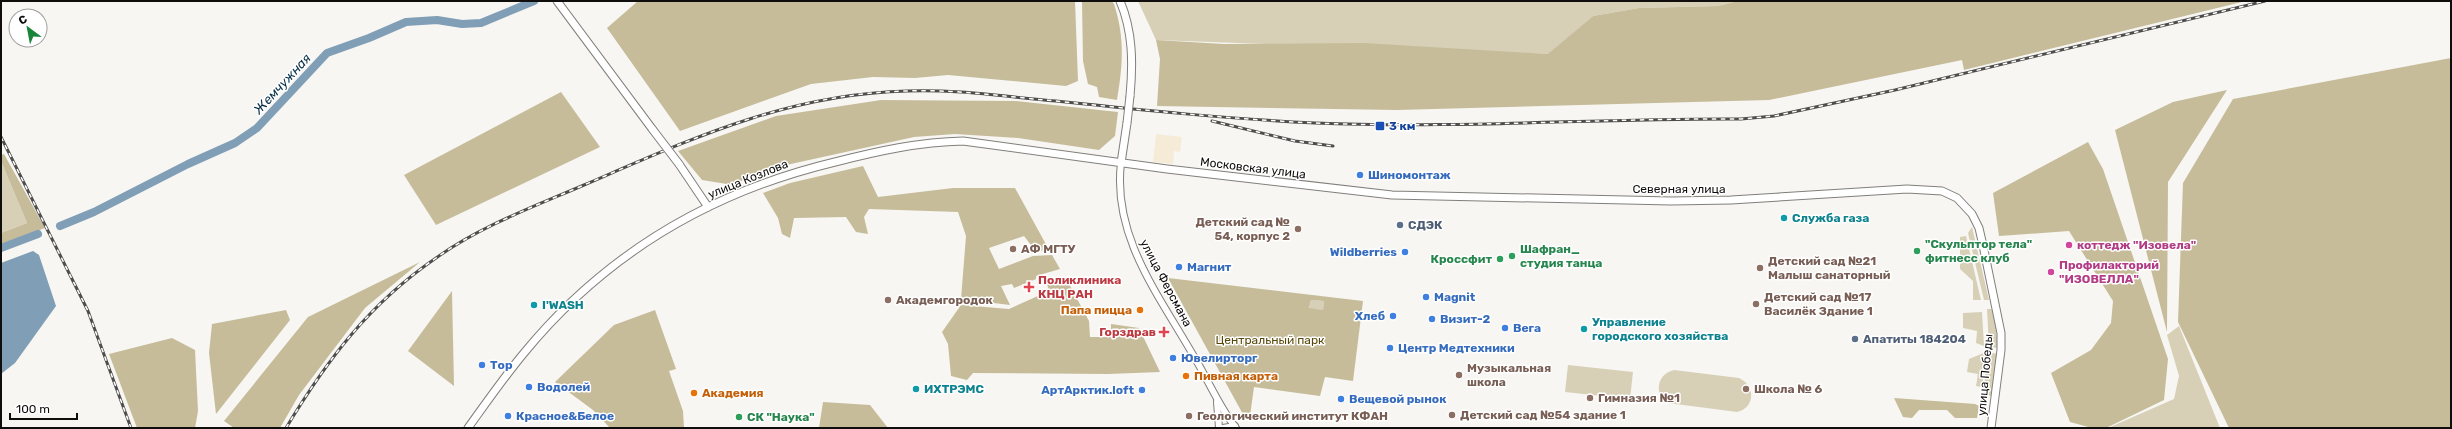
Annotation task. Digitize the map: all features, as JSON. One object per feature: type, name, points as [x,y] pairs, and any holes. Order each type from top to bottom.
[{"type":"main road","name":"улица Ферсмана","points":[[1120,1],[1129,35],[1132,56],[1130,96],[1121,163]]},
{"type":"main road","points":[[559,4],[679,164],[708,207]]},
{"type":"main road","name":"улица Козлова","points":[[468,428],[523,353],[541,333],[594,282],[636,247],[708,207],[765,181],[793,172],[862,155],[932,142],[963,142],[1028,149],[1121,163]]},
{"type":"main road","name":"Московская улица","points":[[1121,163],[1382,194]]},
{"type":"main road","name":"Северная улица","points":[[1382,194],[1501,198],[1702,201],[1928,188],[1950,195],[1969,210]]},
{"type":"main road","name":"улица Победы","points":[[1969,210],[1976,220],[1982,237],[2000,333],[2001,350],[1991,428]]},
{"type":"street","name":"улица Ферсмана","points":[[1121,163],[1122,210],[1134,252],[1217,398],[1236,428]]},
{"type":"street","name":"улица Ферсмана","points":[[1217,398],[1219,428]]},
{"type":"street","points":[[1223,428],[1236,428]]},
{"type":"shaded area","points":[[1138,1],[1738,1],[1718,6],[1639,8],[1593,16],[1549,54],[1156,40]]},
{"type":"shaded area","points":[[1156,134],[1182,137],[1180,152],[1174,151],[1173,164],[1153,162]]},
{"type":"shaded area","points":[[1,161],[27,223],[1,233]]},
{"type":"shaded area","points":[[1972,227],[1989,300],[1984,300],[1968,233]]},
{"type":"shaded area","points":[[1966,236],[1981,300],[1973,300],[1973,281],[1960,269],[1960,237]]},
{"type":"shaded area","points":[[1311,300],[1324,301],[1323,310],[1309,309]]},
{"type":"shaded area","points":[[1987,309],[1994,309],[1998,348],[1989,347]]},
{"type":"shaded area","points":[[1982,312],[1984,346],[1976,343],[1977,331],[1963,328],[1963,313]]},
{"type":"shaded area","points":[[2179,326],[2220,428],[2108,428],[2174,399],[2179,376],[2167,335]]},
{"type":"shaded area","points":[[1986,352],[1982,387],[1976,386],[1978,374],[1967,372],[1969,359]]},
{"type":"shaded area","points":[[1988,352],[1998,354],[1993,396],[1983,395]]},
{"type":"shaded area","points":[[1568,365],[1633,372],[1630,399],[1565,392]]},
{"type":"shaded area","points":[[1674,370],[1739,378],[1745,382],[1751,391],[1750,402],[1743,410],[1737,412],[1668,403],[1660,395],[1659,385],[1661,380],[1668,372]]},
{"type":"green space","points":[[638,1],[1075,1],[1078,81],[1066,86],[948,75],[915,78],[873,77],[811,84],[680,131],[607,28]]},
{"type":"green space","points":[[1082,1],[1112,1],[1114,4],[1120,28],[1122,52],[1121,75],[1117,100],[1099,97],[1097,87],[1088,84],[1083,61]]},
{"type":"green space","points":[[1738,1],[2246,1],[1964,70],[1962,60],[1769,100],[1397,110],[1157,106],[1160,59],[1156,40],[1224,44],[1364,43],[1548,54],[1593,16],[1639,8],[1718,6]]},
{"type":"green space","points":[[2451,58],[2451,428],[2229,428],[2178,322],[2183,183],[2233,99]]},
{"type":"green space","points":[[2227,90],[2168,182],[2167,332],[2115,130],[2173,102]]},
{"type":"green space","points":[[561,92],[600,147],[436,225],[404,175]]},
{"type":"green space","points":[[881,100],[1015,101],[1118,112],[1115,136],[1099,150],[1018,138],[955,134],[914,137],[768,169],[733,185],[702,180],[678,151],[776,116]]},
{"type":"green space","points":[[2088,142],[2103,169],[2168,359],[2164,400],[2106,428],[2092,428],[2070,422],[2051,373],[2091,350],[2111,323],[2113,301],[2069,231],[1999,236],[1993,193]]},
{"type":"green space","points":[[4,154],[45,228],[1,244],[1,233],[27,223],[1,161],[1,155]]},
{"type":"green space","points":[[863,166],[878,197],[953,188],[1015,188],[1048,248],[1037,253],[1024,236],[989,248],[999,269],[1033,256],[1052,255],[1060,269],[1036,276],[1036,279],[1014,288],[1012,284],[1001,286],[1010,305],[961,299],[966,236],[958,212],[869,209],[864,217],[868,234],[856,232],[846,217],[794,218],[790,238],[782,234],[778,218],[763,193],[790,183]]},
{"type":"green space","points":[[420,262],[365,308],[299,395],[280,428],[234,428],[224,421],[308,317]]},
{"type":"green space","points":[[1058,278],[1069,284],[1089,321],[1090,337],[1111,337],[1111,324],[1139,328],[1160,372],[1108,374],[973,373],[967,380],[951,376],[948,344],[942,332],[961,305],[1009,309],[1049,291],[1046,280]]},
{"type":"green space","name":"Центральный парк","points":[[1168,278],[1363,301],[1353,381],[1325,377],[1320,396],[1254,387],[1250,416],[1244,416]],"holes":[[[1311,300],[1324,301],[1323,310],[1309,308]]]},
{"type":"green space","points":[[452,291],[454,386],[408,351]]},
{"type":"green space","points":[[286,310],[290,320],[216,414],[209,353],[212,324]]},
{"type":"green space","points":[[655,310],[676,369],[669,371],[683,411],[684,428],[610,428],[593,410],[555,382],[614,325]]},
{"type":"green space","points":[[172,338],[195,350],[198,411],[195,428],[137,428],[109,354]]},
{"type":"green space","points":[[1894,398],[1975,404],[1979,406],[1977,418],[1955,418],[1947,410],[1919,410],[1912,418],[1903,417]]},
{"type":"green space","points":[[823,402],[870,405],[888,428],[819,428]]},
{"type":"water","points":[[33,251],[39,255],[56,306],[15,363],[1,374],[1,263]]},
{"type":"waterway","name":"Жемчужная","points":[[60,226],[94,212],[188,164],[235,143],[257,128],[327,53],[369,38],[406,22],[437,20],[462,24],[481,23],[534,1]]},
{"type":"waterway","name":"Жемчужная","points":[[1,248],[38,234]]},
{"type":"railway","points":[[286,428],[317,379],[351,335],[370,314],[390,294],[412,276],[453,247],[471,236],[527,209],[663,151],[741,122],[780,110],[821,100],[863,94],[907,91],[944,91],[1218,117],[1368,125],[1741,119],[1774,116],[1895,90],[2265,1]]},
{"type":"railway","points":[[1212,121],[1295,141],[1333,146]]},
{"type":"railway","points":[[1,137],[88,311],[131,428]]},
{"type":"place","name":"3 км","points":[[1380,126]]},
{"type":"place","name":"Шиномонтаж","points":[[1360,175]]},
{"type":"place","name":"Служба газа","points":[[1784,218]]},
{"type":"place","name":"СДЭК","points":[[1400,225]]},
{"type":"place","name":"Детский сад № 54, корпус 2","points":[[1298,229]]},
{"type":"place","name":"коттедж \"Изовела\"","points":[[2069,245]]},
{"type":"place","name":"АФ МГТУ","points":[[1013,249]]},
{"type":"place","name":"\"Скульптор тела\" фитнесс клуб","points":[[1917,251]]},
{"type":"place","name":"Wildberries","points":[[1405,252]]},
{"type":"place","name":"Шафран_ студия танца","points":[[1512,256]]},
{"type":"place","name":"Кроссфит","points":[[1500,259]]},
{"type":"place","name":"Магнит","points":[[1179,267]]},
{"type":"place","name":"Детский сад №21 Малыш санаторный","points":[[1760,268]]},
{"type":"place","name":"Профилакторий \"ИЗОВЕЛЛА\"","points":[[2051,272]]},
{"type":"place","name":"Поликлиника КНЦ РАН","points":[[1029,287]]},
{"type":"place","name":"Magnit","points":[[1426,297]]},
{"type":"place","name":"Академгородок","points":[[888,300]]},
{"type":"place","name":"Детский сад №17 Василёк Здание 1","points":[[1756,304]]},
{"type":"place","name":"I'WASH","points":[[534,305]]},
{"type":"place","name":"Папа пицца","points":[[1140,310]]},
{"type":"place","name":"Хлеб","points":[[1393,316]]},
{"type":"place","name":"Визит-2","points":[[1432,319]]},
{"type":"place","name":"Вега","points":[[1505,328]]},
{"type":"place","name":"Управление городского хозяйства","points":[[1584,329]]},
{"type":"place","name":"Горздрав","points":[[1164,332]]},
{"type":"place","name":"Апатиты 184204","points":[[1855,339]]},
{"type":"place","name":"Центр Медтехники","points":[[1390,348]]},
{"type":"place","name":"Ювелирторг","points":[[1173,358]]},
{"type":"place","name":"Тор","points":[[482,365]]},
{"type":"place","name":"Музыкальная школа","points":[[1459,375]]},
{"type":"place","name":"Пивная карта","points":[[1186,376]]},
{"type":"place","name":"Водолей","points":[[529,387]]},
{"type":"place","name":"ИХТРЭМС","points":[[916,389]]},
{"type":"place","name":"Школа № 6","points":[[1746,389]]},
{"type":"place","name":"АртАрктик.loft","points":[[1142,390]]},
{"type":"place","name":"Академия","points":[[694,393]]},
{"type":"place","name":"Гимназия №1","points":[[1590,398]]},
{"type":"place","name":"Вещевой рынок","points":[[1341,399]]},
{"type":"place","name":"Детский сад №54 здание 1","points":[[1452,415]]},
{"type":"place","name":"Красное&Белое","points":[[508,416]]},
{"type":"place","name":"Геологический институт КФАН","points":[[1189,416]]},
{"type":"place","name":"СК \"Наука\"","points":[[739,417]]}]
